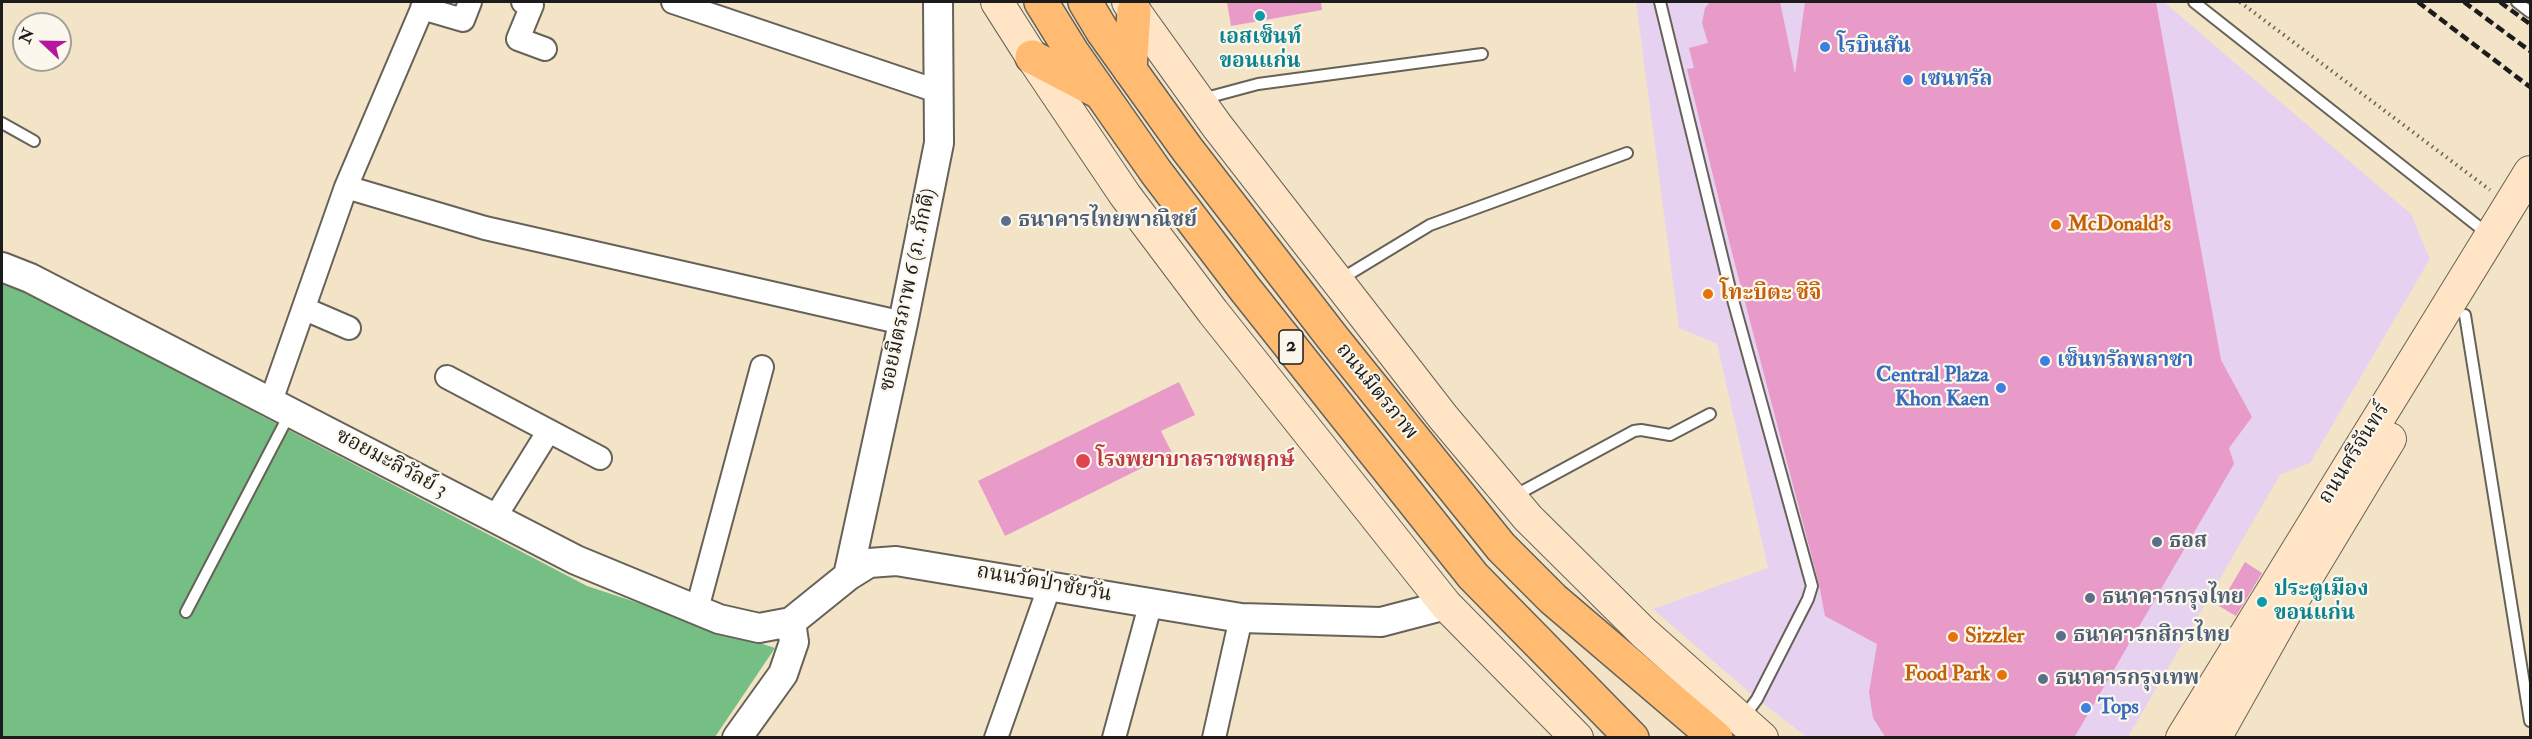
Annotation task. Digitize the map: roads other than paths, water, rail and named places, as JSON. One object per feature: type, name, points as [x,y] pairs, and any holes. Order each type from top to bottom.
[{"type":"main road","name":"2","points":[[997,2],[1125,195],[1213,312],[1446,605]]},
{"type":"main road","name":"ถนนมิตรภาพ","points":[[1041,2],[1156,172],[1245,289],[1473,576],[1632,738]]},
{"type":"main road","name":"ถนนมิตรภาพ","points":[[1085,2],[1186,149],[1332,337],[1501,547],[1553,599],[1681,708],[1740,733]]},
{"type":"main road","points":[[1130,70],[1131,6]]},
{"type":"main road","name":"ถนนมิตรภาพ","points":[[1131,6],[1199,100],[1443,417],[1549,540],[1643,632],[1740,733]]},
{"type":"main road","points":[[1032,57],[1101,93]]},
{"type":"main road","name":"ถนนศรีจันทร์","points":[[2215,738],[2284,615],[2465,315],[2520,208],[2530,172]]},
{"type":"main road","name":"ถนนศรีจันทร์","points":[[2182,738],[2490,237],[2520,208]]},
{"type":"main road","points":[[1446,605],[1577,738]]},
{"type":"street","points":[[281,406],[305,309],[346,187],[423,5],[463,20],[470,2]]},
{"type":"street","points":[[523,2],[532,5],[518,39],[545,50]]},
{"type":"street","points":[[673,2],[937,91]]},
{"type":"street","name":"ซอยมิตรภาพ 6 (ภ. ภักดี)","points":[[848,576],[939,143],[938,2]]},
{"type":"street","points":[[346,187],[485,228],[903,323]]},
{"type":"street","name":"ซอยมะลิวัลย์ 3","points":[[2,267],[30,278],[281,406],[576,561],[719,619],[759,628],[791,622]]},
{"type":"street","points":[[305,309],[349,328]]},
{"type":"street","points":[[697,609],[762,367]]},
{"type":"street","points":[[447,377],[600,458]]},
{"type":"street","points":[[494,519],[548,432]]},
{"type":"street","name":"ถนนวัดป่าชัยวัน","points":[[791,622],[869,562],[896,561],[1241,618],[1381,622],[1446,605]]},
{"type":"street","points":[[996,738],[1050,585]]},
{"type":"street","points":[[1114,738],[1151,602]]},
{"type":"street","points":[[1214,738],[1241,618]]},
{"type":"street","points":[[737,738],[783,674],[794,642],[791,622]]},
{"type":"lane","points":[[1660,2],[1730,289],[1812,586],[1806,605],[1740,733]]},
{"type":"lane","points":[[2194,2],[2490,237]]},
{"type":"lane","points":[[2517,2],[2530,12]]},
{"type":"lane","points":[[1199,100],[1258,84],[1482,54]]},
{"type":"lane","points":[[2,123],[34,141]]},
{"type":"lane","points":[[1338,281],[1430,225],[1627,153]]},
{"type":"lane","points":[[2465,315],[2530,721]]},
{"type":"lane","points":[[186,612],[281,406]]},
{"type":"lane","points":[[1511,497],[1634,431],[1670,435],[1710,414]]},
{"type":"railway","points":[[2418,2],[2530,87]]},
{"type":"railway","points":[[2464,2],[2530,51]]},
{"type":"railway","points":[[2500,2],[2530,24]]},
{"type":"place","name":"เอสเซ็นท์ ขอนแก่น","points":[[1260,16]]},
{"type":"place","name":"โรบินสัน","points":[[1825,47]]},
{"type":"place","name":"เซนทรัล","points":[[1908,80]]},
{"type":"place","name":"ธนาคารไทยพาณิชย์","points":[[1006,221]]},
{"type":"place","name":"McDonald's","points":[[2056,225]]},
{"type":"place","name":"โทะบิตะ ชิจิ","points":[[1708,294]]},
{"type":"place","name":"เซ็นทรัลพลาซา","points":[[2045,361]]},
{"type":"place","name":"Central Plaza Khon Kaen","points":[[2001,388]]},
{"type":"place","name":"โรงพยาบาลราชพฤกษ์","points":[[1083,461]]},
{"type":"place","name":"ธอส","points":[[2157,542]]},
{"type":"place","name":"ธนาคารกรุงไทย","points":[[2090,598]]},
{"type":"place","name":"ประตูเมือง ขอนแก่น","points":[[2262,602]]},
{"type":"place","name":"ธนาคารกสิกรไทย","points":[[2061,636]]},
{"type":"place","name":"Sizzler","points":[[1953,637]]},
{"type":"place","name":"Food Park","points":[[2002,675]]},
{"type":"place","name":"ธนาคารกรุงเทพ","points":[[2043,679]]},
{"type":"place","name":"Tops","points":[[2086,708]]}]
